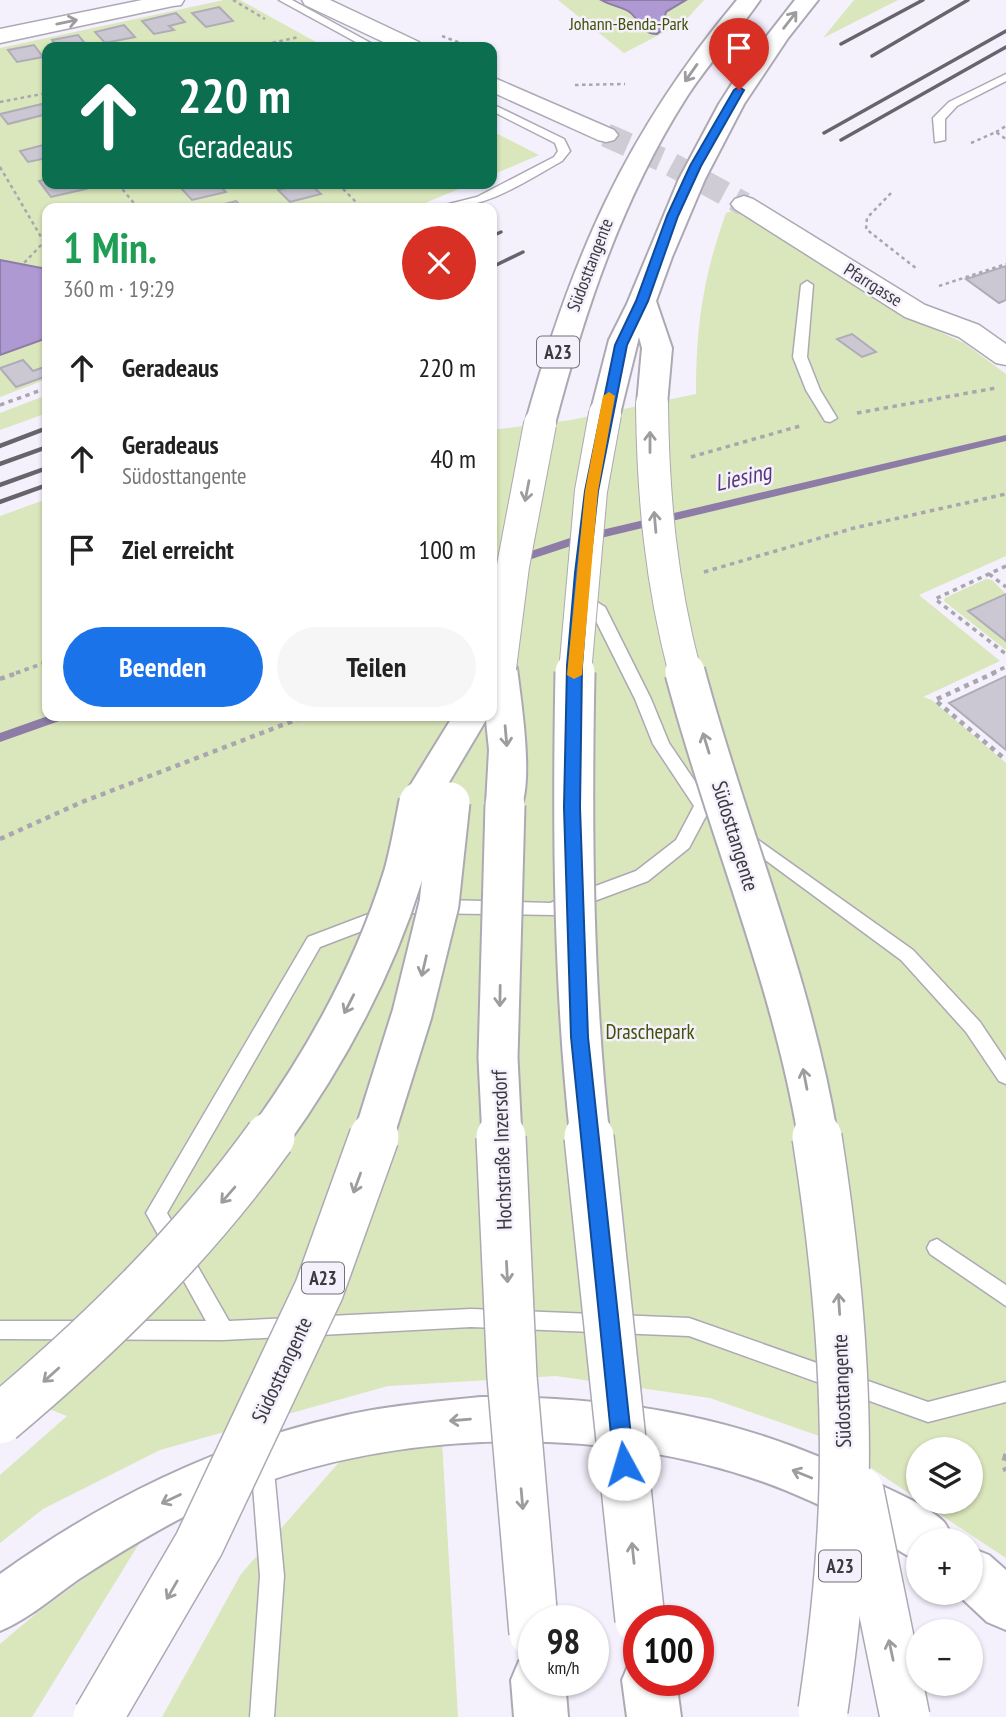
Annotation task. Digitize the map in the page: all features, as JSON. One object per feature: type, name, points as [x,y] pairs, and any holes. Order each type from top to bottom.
[{"type":"highway","name":"Südosttangente","points":[[497,662],[540,424],[577,293],[606,221],[661,117],[718,36],[749,0]]},
{"type":"highway","points":[[638,1605],[579,1037],[573,834],[575,666],[591,491],[621,345],[642,301],[673,216],[714,131],[766,51],[807,0]]},
{"type":"highway","name":"Südosttangente","points":[[642,301],[657,348],[652,404],[652,480],[664,584],[692,696],[801,1056],[816,1133],[838,1297],[845,1421],[843,1523],[837,1614],[823,1714]]},
{"type":"highway","name":"Hochstraße Inzersdorf","points":[[497,696],[507,750],[499,1084],[512,1377],[532,1605]]},
{"type":"highway","points":[[0,1419],[105,1327],[181,1249],[240,1181],[289,1113],[327,1049],[374,956],[402,881],[419,802],[468,721]]},
{"type":"highway","name":"Südosttangente","points":[[97,1717],[200,1544],[319,1290],[372,1142],[412,1014],[439,904],[450,802],[480,721]]},
{"type":"highway","points":[[0,1605],[71,1556],[142,1513],[199,1485],[262,1460],[399,1426],[464,1419],[536,1418],[597,1422],[655,1430],[716,1444],[772,1461],[873,1506],[908,1528]]},
{"type":"highway","points":[[845,1421],[905,1717]]},
{"type":"highway","points":[[983,1584],[1006,1604]]},
{"type":"highway","points":[[539,1696],[541,1717]]},
{"type":"highway","points":[[651,1696],[654,1717]]},
{"type":"street","points":[[0,36],[173,0]]},
{"type":"street","points":[[313,0],[401,42]]},
{"type":"street","points":[[497,86],[606,135]]},
{"type":"street","name":"Pfarrgasse","points":[[744,204],[915,311],[969,331],[1006,357]]},
{"type":"lane","points":[[284,0],[363,42]]},
{"type":"lane","points":[[939,140],[939,118],[953,104],[1006,77]]},
{"type":"lane","points":[[469,203],[481,200],[558,159],[564,150],[560,141],[497,110]]},
{"type":"lane","points":[[807,285],[800,357],[813,390],[830,418]]},
{"type":"lane","points":[[597,607],[643,699],[662,744],[703,806],[906,955],[973,1027],[1006,1076]]},
{"type":"lane","points":[[223,1331],[156,1213],[314,942],[408,906],[551,910],[642,876],[683,844],[703,806]]},
{"type":"lane","points":[[937,1248],[1006,1297]]},
{"type":"lane","points":[[0,1330],[223,1331],[471,1318],[689,1327],[928,1412],[1006,1392]]},
{"type":"lane","points":[[262,1460],[272,1576],[262,1717]]},
{"type":"path","points":[[272,42],[334,27]]},
{"type":"path","points":[[566,84],[625,84]]},
{"type":"path","points":[[0,102],[42,95]]},
{"type":"path","points":[[971,143],[1006,126]]},
{"type":"path","points":[[996,132],[1006,139]]},
{"type":"path","points":[[0,167],[42,239]]},
{"type":"path","points":[[122,189],[134,203]]},
{"type":"path","points":[[343,189],[357,203]]},
{"type":"path","points":[[891,193],[867,218],[866,229],[918,270]]},
{"type":"path","points":[[23,264],[42,244]]},
{"type":"path","points":[[945,294],[939,286],[1006,264]]},
{"type":"path","points":[[749,440],[830,418],[1006,386]]},
{"type":"path","points":[[0,405],[42,390]]},
{"type":"path","points":[[696,575],[758,554],[960,502],[1006,494]]},
{"type":"path","points":[[1006,566],[935,599],[1006,654]]},
{"type":"path","points":[[989,574],[1006,587]]},
{"type":"path","points":[[0,680],[42,664]]},
{"type":"path","points":[[1005,757],[935,701],[1006,667]]},
{"type":"path","points":[[0,839],[82,802],[293,721]]},
{"type":"path","points":[[1006,1454],[1003,1464],[1006,1471]]},
{"type":"green space","points":[[224,0],[240,0],[316,42],[42,42],[42,189],[459,189],[425,203],[42,203],[42,381],[0,397],[0,48]]},
{"type":"green space","name":"Johann-Benda-Park","points":[[558,0],[704,0],[684,22],[624,53]]},
{"type":"green space","points":[[854,0],[898,0],[823,38]]},
{"type":"green space","points":[[497,134],[539,155],[497,173]]},
{"type":"green space","name":"Draschepark","points":[[736,210],[893,310],[964,343],[1006,374],[1006,556],[919,595],[1000,661],[923,697],[932,700],[1006,763],[1006,1558],[983,1543],[983,1528],[960,1528],[939,1514],[983,1514],[983,1437],[906,1437],[906,1491],[828,1439],[710,1398],[556,1376],[388,1386],[160,1450],[43,1509],[0,1543],[0,1475],[67,1416],[0,1390],[0,516],[42,501],[42,721],[497,721],[497,429],[571,420],[696,394],[697,346],[702,302],[726,213]]},
{"type":"green space","points":[[42,397],[42,415],[0,430],[0,413]]},
{"type":"green space","points":[[986,579],[992,580],[1006,594],[968,612],[1006,641],[1006,650],[944,601],[945,598]]},
{"type":"green space","points":[[442,1441],[458,1717],[162,1717],[241,1574],[342,1459]]},
{"type":"green space","points":[[145,1534],[32,1717],[0,1717],[0,1644],[38,1612]]},
{"type":"shaded area","points":[[601,0],[686,0],[666,12],[662,30],[657,34],[643,29],[628,11]]},
{"type":"shaded area","points":[[0,260],[42,268],[42,340],[0,355]]},
{"type":"building","points":[[219,7],[233,21],[206,27],[192,13]]},
{"type":"building","points":[[176,13],[185,22],[169,26],[174,30],[154,34],[142,21]]},
{"type":"building","points":[[124,25],[135,37],[104,42],[95,32]]},
{"type":"building","points":[[78,35],[84,42],[53,42],[52,40]]},
{"type":"building","points":[[34,45],[42,57],[17,62],[8,50]]},
{"type":"building","points":[[42,104],[42,115],[8,124],[0,114]]},
{"type":"building","points":[[42,145],[42,159],[28,162],[20,151]]},
{"type":"building","points":[[45,189],[86,189],[51,197]]},
{"type":"building","points":[[182,189],[223,189],[226,192],[192,200]]},
{"type":"building","points":[[316,189],[321,194],[290,202],[278,190]]},
{"type":"building","points":[[1006,266],[1006,300],[999,303],[966,279]]},
{"type":"building","points":[[852,334],[876,352],[862,357],[837,339]]},
{"type":"building","points":[[23,360],[33,371],[42,368],[42,378],[16,387],[0,368]]},
{"type":"building","points":[[1006,594],[1006,641],[968,611]]},
{"type":"building","points":[[1006,676],[1006,750],[949,703]]},
{"type":"waterway","name":"Liesing","points":[[497,566],[576,540],[1006,438]]},
{"type":"waterway","name":"Liesing","points":[[0,738],[46,721]]},
{"type":"tunnel","points":[[606,135],[665,161],[744,204]]},
{"type":"railway","points":[[841,44],[923,0]]},
{"type":"railway","points":[[872,56],[968,0]]},
{"type":"railway","points":[[824,133],[1006,31]]},
{"type":"railway","points":[[841,140],[1006,47]]},
{"type":"railway","points":[[497,234],[501,232]]},
{"type":"railway","points":[[497,265],[523,252]]},
{"type":"railway","points":[[0,446],[42,430]]},
{"type":"railway","points":[[0,464],[42,449]]},
{"type":"railway","points":[[0,485],[42,470]]},
{"type":"railway","points":[[0,502],[42,487]]},
{"type":"slow traffic","points":[[574,675],[591,491],[609,396]]},
{"type":"route","points":[[624,1464],[579,1037],[572,807],[575,666],[582,573],[591,491],[621,345],[642,301],[673,216],[696,166],[739,90]]}]
